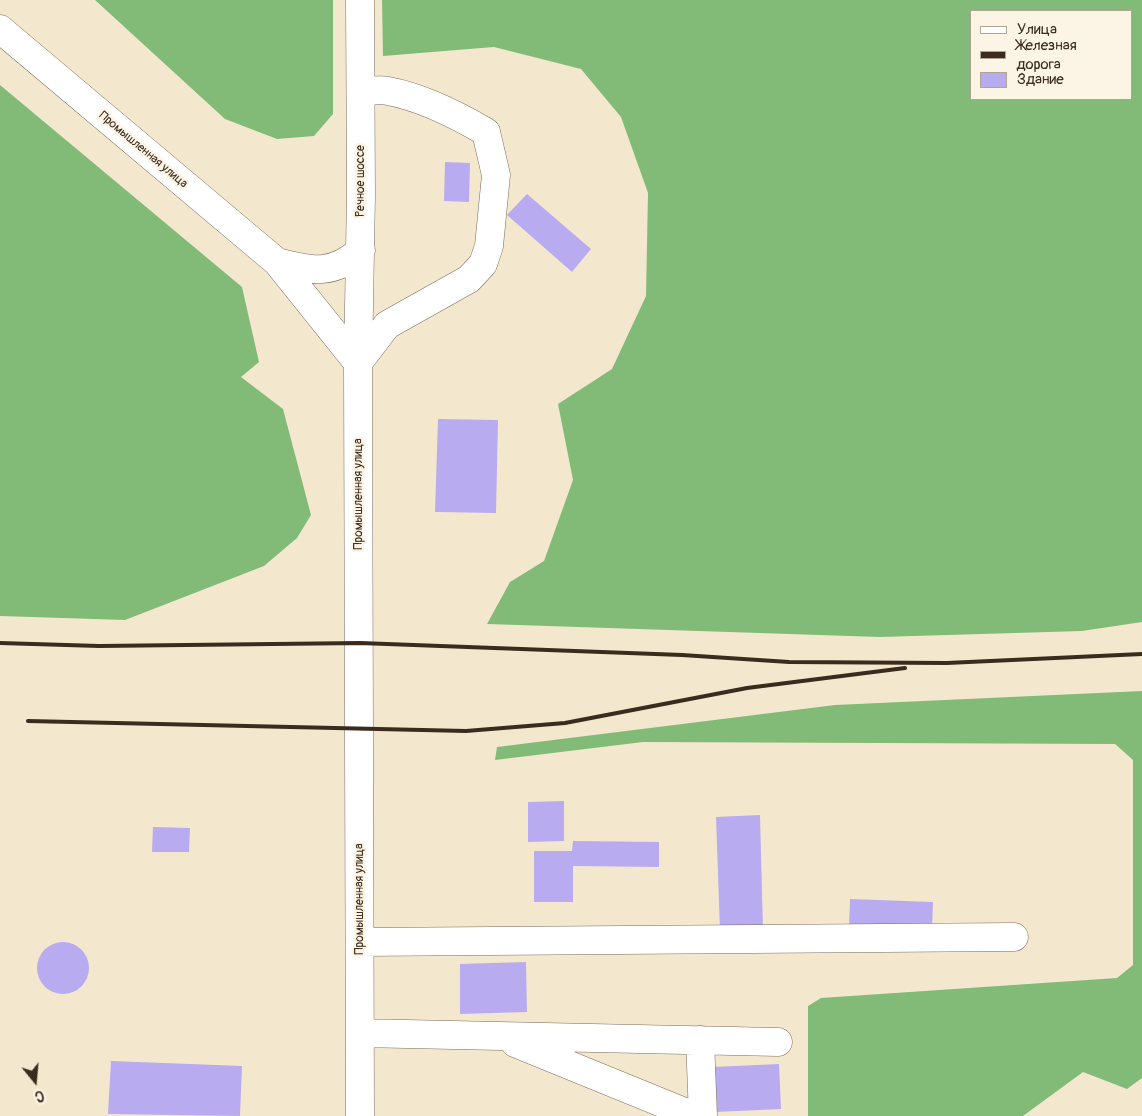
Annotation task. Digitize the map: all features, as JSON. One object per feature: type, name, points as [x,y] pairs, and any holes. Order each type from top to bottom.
[{"type":"street","name":"Речное шоссе","points":[[358,363],[361,92],[360,0]]},
{"type":"street","name":"Промышленная улица","points":[[0,29],[277,262],[358,363],[360,1116]]},
{"type":"street","points":[[358,363],[387,325],[469,279],[483,264],[489,246],[496,175],[486,132],[411,97],[386,90],[361,92]]},
{"type":"street","points":[[277,262],[307,270],[325,270],[350,260],[360,250]]},
{"type":"street","points":[[360,942],[1014,937]]},
{"type":"street","points":[[360,1033],[778,1042]]},
{"type":"street","points":[[499,1036],[694,1116]]},
{"type":"street","points":[[700,1040],[703,1116]]},
{"type":"green space","points":[[95,0],[333,0],[333,114],[314,136],[277,139],[225,119]]},
{"type":"green space","points":[[382,0],[1142,0],[1142,622],[1082,631],[880,637],[487,624],[510,582],[544,561],[573,480],[558,404],[612,369],[646,296],[648,193],[621,117],[581,69],[494,47],[383,56]]},
{"type":"green space","points":[[0,85],[242,287],[259,362],[241,377],[283,409],[311,515],[297,538],[264,566],[125,620],[0,616]]},
{"type":"green space","points":[[1142,691],[1142,1078],[1127,1089],[1083,1072],[1023,1116],[808,1116],[808,1006],[821,998],[1117,978],[1133,965],[1133,760],[1115,744],[643,742],[495,760],[497,747],[835,705]]},
{"type":"building","points":[[445,162],[470,163],[469,202],[444,201]]},
{"type":"building","points":[[527,194],[591,249],[572,272],[507,215]]},
{"type":"building","points":[[438,419],[498,420],[496,513],[435,512]]},
{"type":"building","points":[[564,801],[564,841],[528,842],[528,802]]},
{"type":"building","points":[[760,815],[763,930],[720,931],[716,817]]},
{"type":"building","points":[[153,827],[190,828],[189,852],[152,852]]},
{"type":"building","points":[[573,841],[659,842],[659,867],[573,866],[573,902],[534,902],[534,851],[572,851]]},
{"type":"building","points":[[850,899],[933,902],[932,930],[849,928]]},
{"type":"building","points":[[58,942],[68,942],[82,949],[89,963],[89,973],[82,987],[68,994],[58,994],[48,990],[41,983],[37,973],[37,963],[41,953],[48,946]]},
{"type":"building","points":[[526,962],[527,1012],[460,1014],[460,964]]},
{"type":"building","points":[[111,1061],[242,1066],[240,1116],[108,1114]]},
{"type":"building","points":[[779,1064],[781,1109],[715,1112],[713,1067]]},
{"type":"railway","points":[[0,643],[99,646],[360,643],[682,655],[789,662],[947,663],[1142,654]]},
{"type":"railway","points":[[28,721],[466,731],[565,723],[747,688],[905,668]]}]
